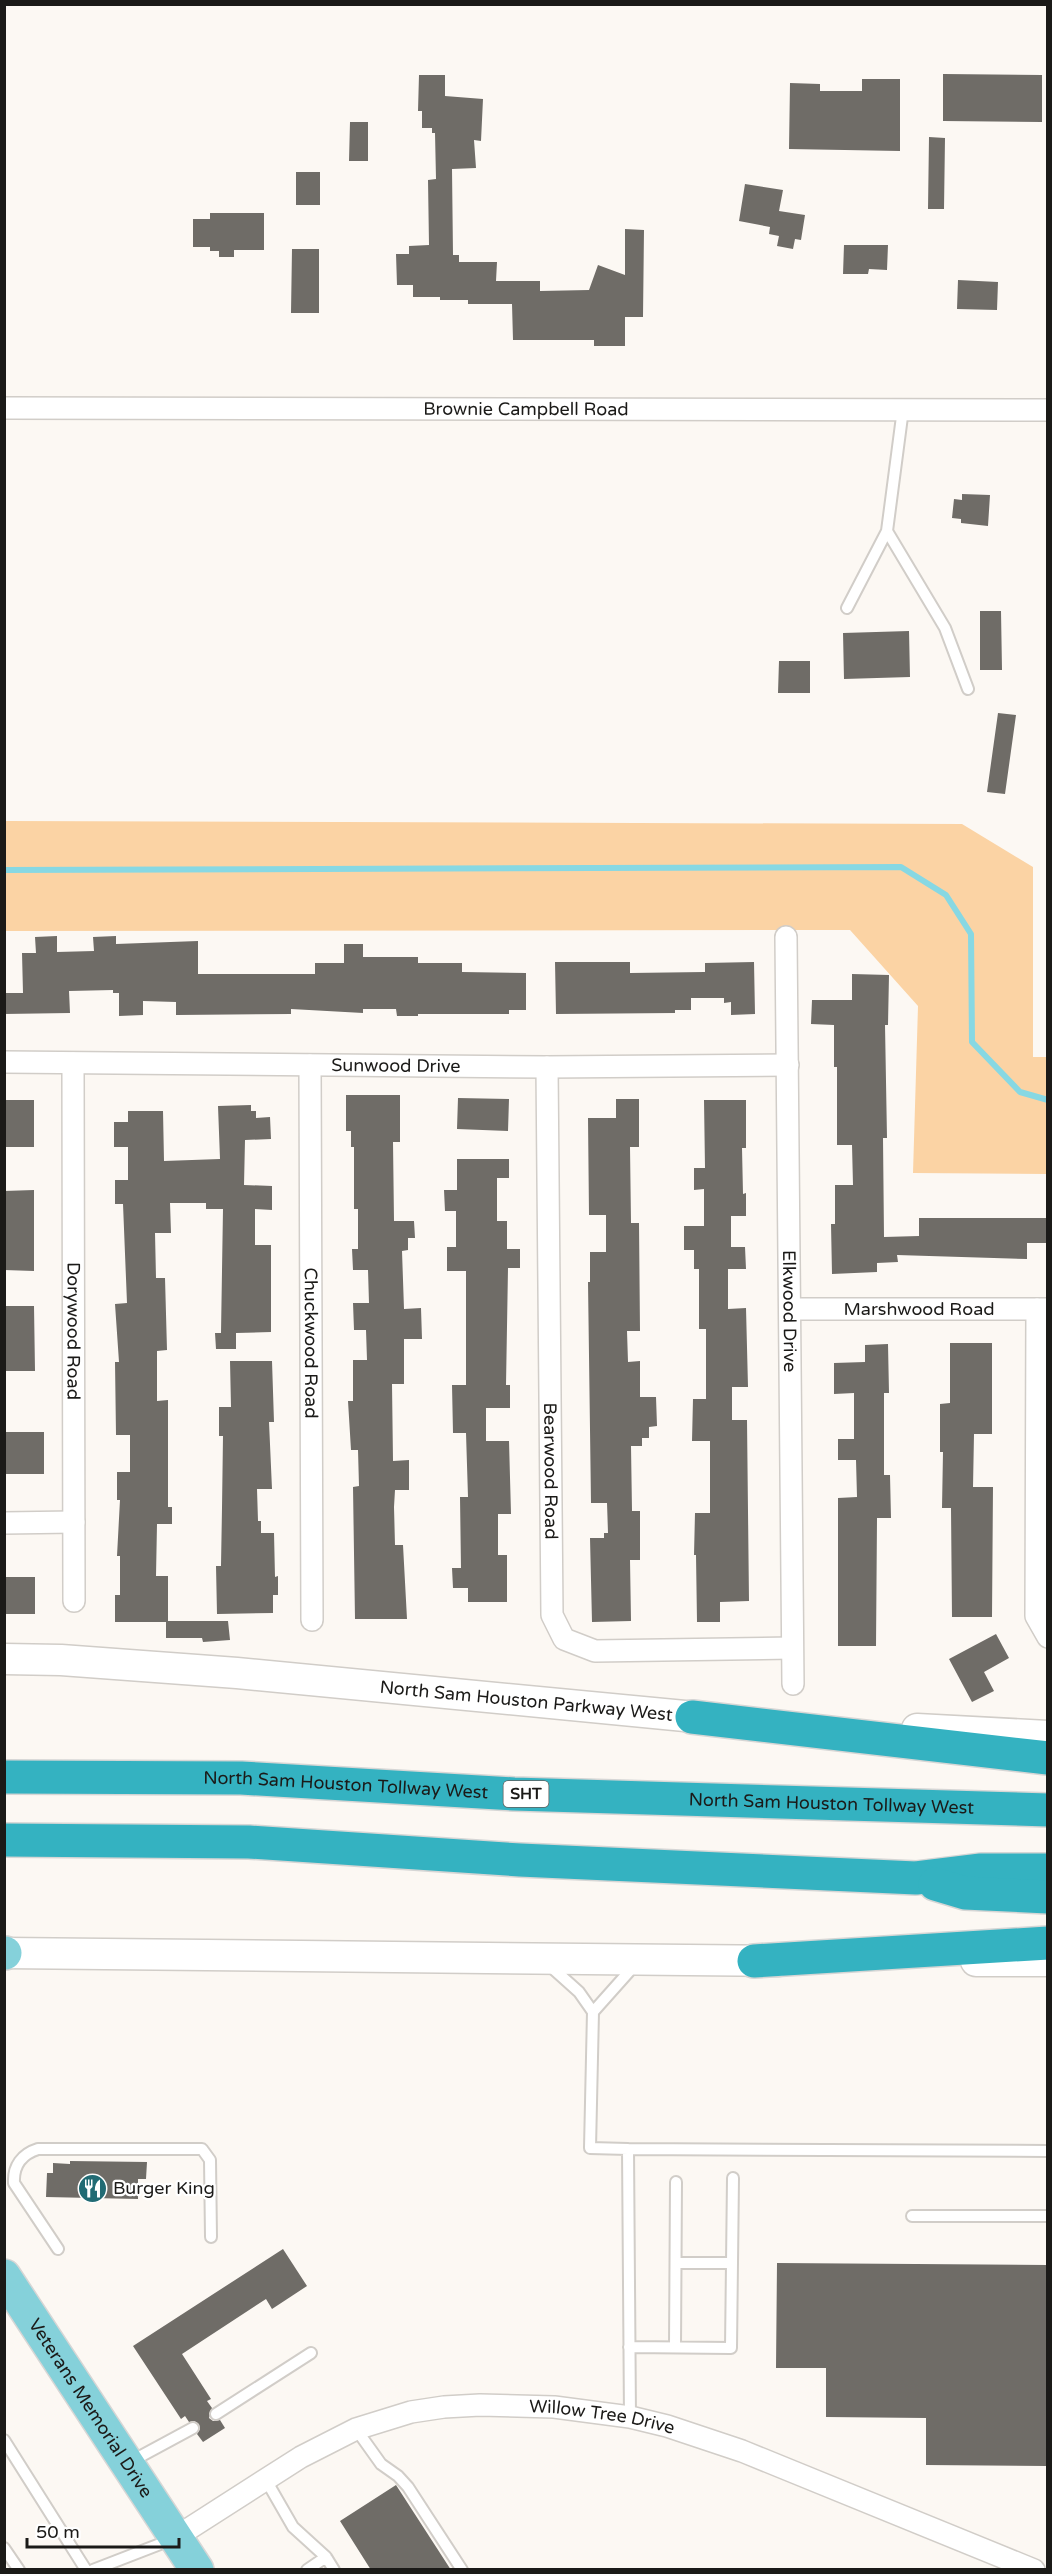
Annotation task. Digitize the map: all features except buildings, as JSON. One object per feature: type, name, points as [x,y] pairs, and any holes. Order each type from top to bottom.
[{"type":"highway","points":[[692,1718],[1047,1758]]},
{"type":"highway","name":"North Sam Houston Tollway West","points":[[4,1777],[242,1778],[514,1794],[1047,1810]]},
{"type":"highway","points":[[4,1840],[249,1842],[520,1860],[916,1878],[981,1870],[1047,1870]]},
{"type":"highway","points":[[916,1878],[965,1893],[1047,1897]]},
{"type":"highway","points":[[754,1961],[1047,1943]]},
{"type":"main road","name":"North Sam Houston Parkway West","points":[[4,1659],[61,1660],[237,1673],[692,1718],[1047,1736]]},
{"type":"main road","points":[[5,1953],[754,1961],[1047,1961]]},
{"type":"main road","name":"Veterans Memorial Drive","points":[[4,2276],[197,2570]]},
{"type":"street","name":"Brownie Campbell Road","points":[[4,408],[1047,410]]},
{"type":"street","name":"Elkwood Drive","points":[[786,937],[793,1684]]},
{"type":"street","name":"Sunwood Drive","points":[[4,1062],[546,1067],[788,1065]]},
{"type":"street","name":"Dorywood Road","points":[[73,1063],[74,1601]]},
{"type":"street","name":"Chuckwood Road","points":[[310,1065],[312,1620]]},
{"type":"street","name":"Bearwood Road","points":[[546,1067],[552,1615],[564,1639],[595,1651],[792,1648]]},
{"type":"street","name":"Marshwood Road","points":[[790,1309],[1042,1309]]},
{"type":"street","points":[[1042,1309],[1036,1617],[1047,1637]]},
{"type":"street","points":[[4,1523],[74,1522]]},
{"type":"street","name":"Willow Tree Drive","points":[[176,2537],[301,2457],[356,2429],[411,2412],[480,2405],[554,2407],[630,2417],[667,2426],[742,2451],[1034,2570]]},
{"type":"lane","points":[[847,608],[887,531],[903,409]]},
{"type":"lane","points":[[887,531],[945,628],[968,689]]},
{"type":"lane","points":[[533,1959],[551,1967],[566,1978],[593,2012]]},
{"type":"lane","points":[[642,1960],[631,1968],[593,2012],[590,2148],[1047,2151]]},
{"type":"lane","points":[[58,2249],[14,2183],[15,2168],[24,2156],[38,2149],[202,2149],[210,2160],[211,2237]]},
{"type":"lane","points":[[627,2149],[630,2417]]},
{"type":"lane","points":[[629,2347],[731,2348],[733,2178]]},
{"type":"lane","points":[[675,2348],[676,2182]]},
{"type":"lane","points":[[912,2216],[1047,2216]]},
{"type":"lane","points":[[676,2263],[732,2263]]},
{"type":"lane","points":[[216,2414],[311,2353]]},
{"type":"lane","points":[[127,2464],[193,2428]]},
{"type":"lane","points":[[356,2429],[381,2464],[398,2476],[408,2487],[462,2570]]},
{"type":"lane","points":[[4,2440],[86,2570]]},
{"type":"lane","points":[[266,2480],[293,2527],[326,2557],[334,2570]]},
{"type":"lane","points":[[93,2570],[109,2567],[176,2537]]},
{"type":"lane","points":[[4,2548],[18,2570]]},
{"type":"lane","points":[[307,2570],[326,2557]]},
{"type":"shaded area","points":[[5,821],[962,824],[1033,867],[1033,1057],[1047,1057],[1047,1174],[913,1173],[918,1006],[850,930],[5,931]]},
{"type":"waterway","points":[[4,870],[901,867],[946,895],[971,934],[972,1042],[1020,1092],[1048,1100]]},
{"type":"place","name":"Burger King","points":[[92,2188]]}]
